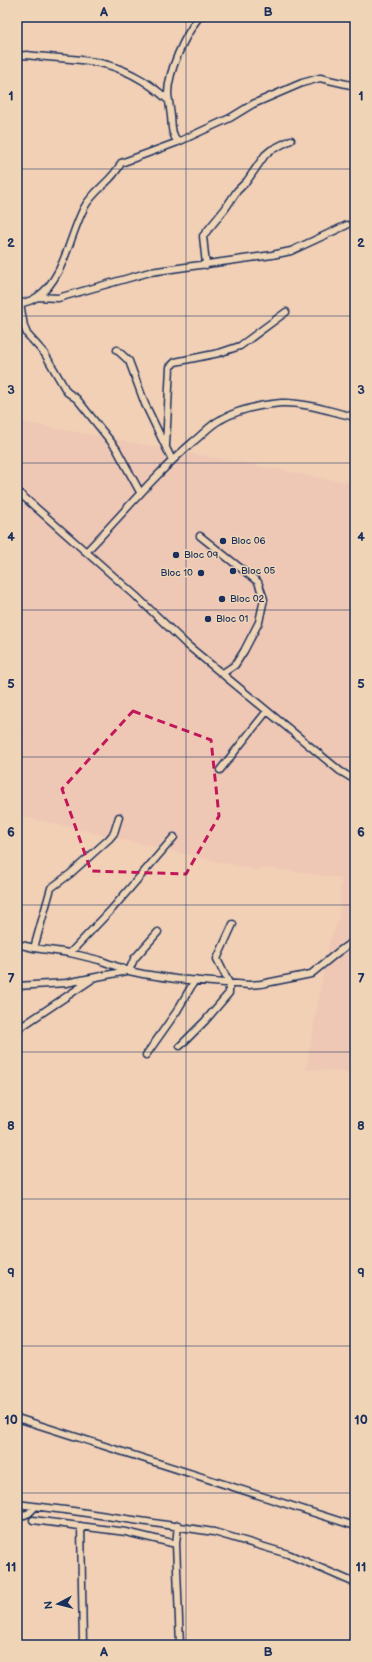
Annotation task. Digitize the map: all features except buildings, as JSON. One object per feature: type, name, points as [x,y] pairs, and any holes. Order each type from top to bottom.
[{"type":"street","points":[[178,142],[174,137],[172,128],[169,101],[169,82],[177,55],[199,17]]},
{"type":"street","points":[[17,56],[28,55],[95,62],[134,74],[160,92],[169,101]]},
{"type":"street","points":[[37,298],[54,278],[67,252],[85,207],[114,175],[121,162],[178,142],[230,118],[253,104],[302,83],[320,78],[355,86]]},
{"type":"street","points":[[206,265],[203,236],[265,155],[271,150],[291,140]]},
{"type":"street","points":[[140,492],[116,448],[77,399],[67,392],[45,354],[27,334],[19,304],[37,298],[58,298],[150,272],[272,256],[291,251],[347,225]]},
{"type":"street","points":[[166,445],[170,367],[175,362],[240,346],[286,312]]},
{"type":"street","points":[[117,350],[129,361],[145,404],[172,460]]},
{"type":"street","points":[[86,552],[115,522],[140,492],[172,460],[219,420],[249,407],[282,403],[318,407],[355,417]]},
{"type":"street","points":[[17,491],[136,596],[186,644],[340,771],[355,780]]},
{"type":"street","points":[[200,536],[258,582],[264,598],[259,622],[244,651],[235,665],[223,673]]},
{"type":"street","points":[[220,770],[267,712]]},
{"type":"street","points":[[17,731],[17,759]]},
{"type":"street","points":[[34,948],[52,888],[109,839],[114,833],[119,817]]},
{"type":"street","points":[[70,952],[112,909],[174,837]]},
{"type":"street","points":[[180,1046],[205,1021],[229,993],[229,982],[217,959],[233,924]]},
{"type":"street","points":[[129,971],[134,959],[158,932]]},
{"type":"street","points":[[17,944],[34,948],[70,952],[99,960],[129,971],[194,980],[262,984],[311,974],[355,940]]},
{"type":"street","points":[[17,986],[66,983],[129,971]]},
{"type":"street","points":[[17,1027],[21,1027],[92,979]]},
{"type":"street","points":[[146,1055],[177,1011],[194,980]]},
{"type":"street","points":[[17,1418],[355,1526]]},
{"type":"street","points":[[17,1504],[178,1525],[214,1532],[288,1554],[355,1583]]},
{"type":"street","points":[[17,1518],[28,1513],[35,1507]]},
{"type":"street","points":[[33,1520],[126,1532],[176,1544]]},
{"type":"street","points":[[178,1525],[176,1544],[180,1645]]},
{"type":"street","points":[[80,1526],[83,1645]]},
{"type":"highlighted area","points":[[133,711],[211,740],[219,816],[186,874],[91,871],[62,789]]},
{"type":"shaded area","points":[[17,421],[355,484],[355,1073],[306,1069],[329,943],[339,919],[341,878],[272,868],[254,870],[17,815]]},
{"type":"place","name":"Bloc 06","points":[[223,541]]},
{"type":"place","name":"Bloc 09","points":[[176,555]]},
{"type":"place","name":"Bloc 05","points":[[233,571]]},
{"type":"place","name":"Bloc 10","points":[[201,573]]},
{"type":"place","name":"Bloc 02","points":[[222,599]]},
{"type":"place","name":"Bloc 01","points":[[208,619]]}]
